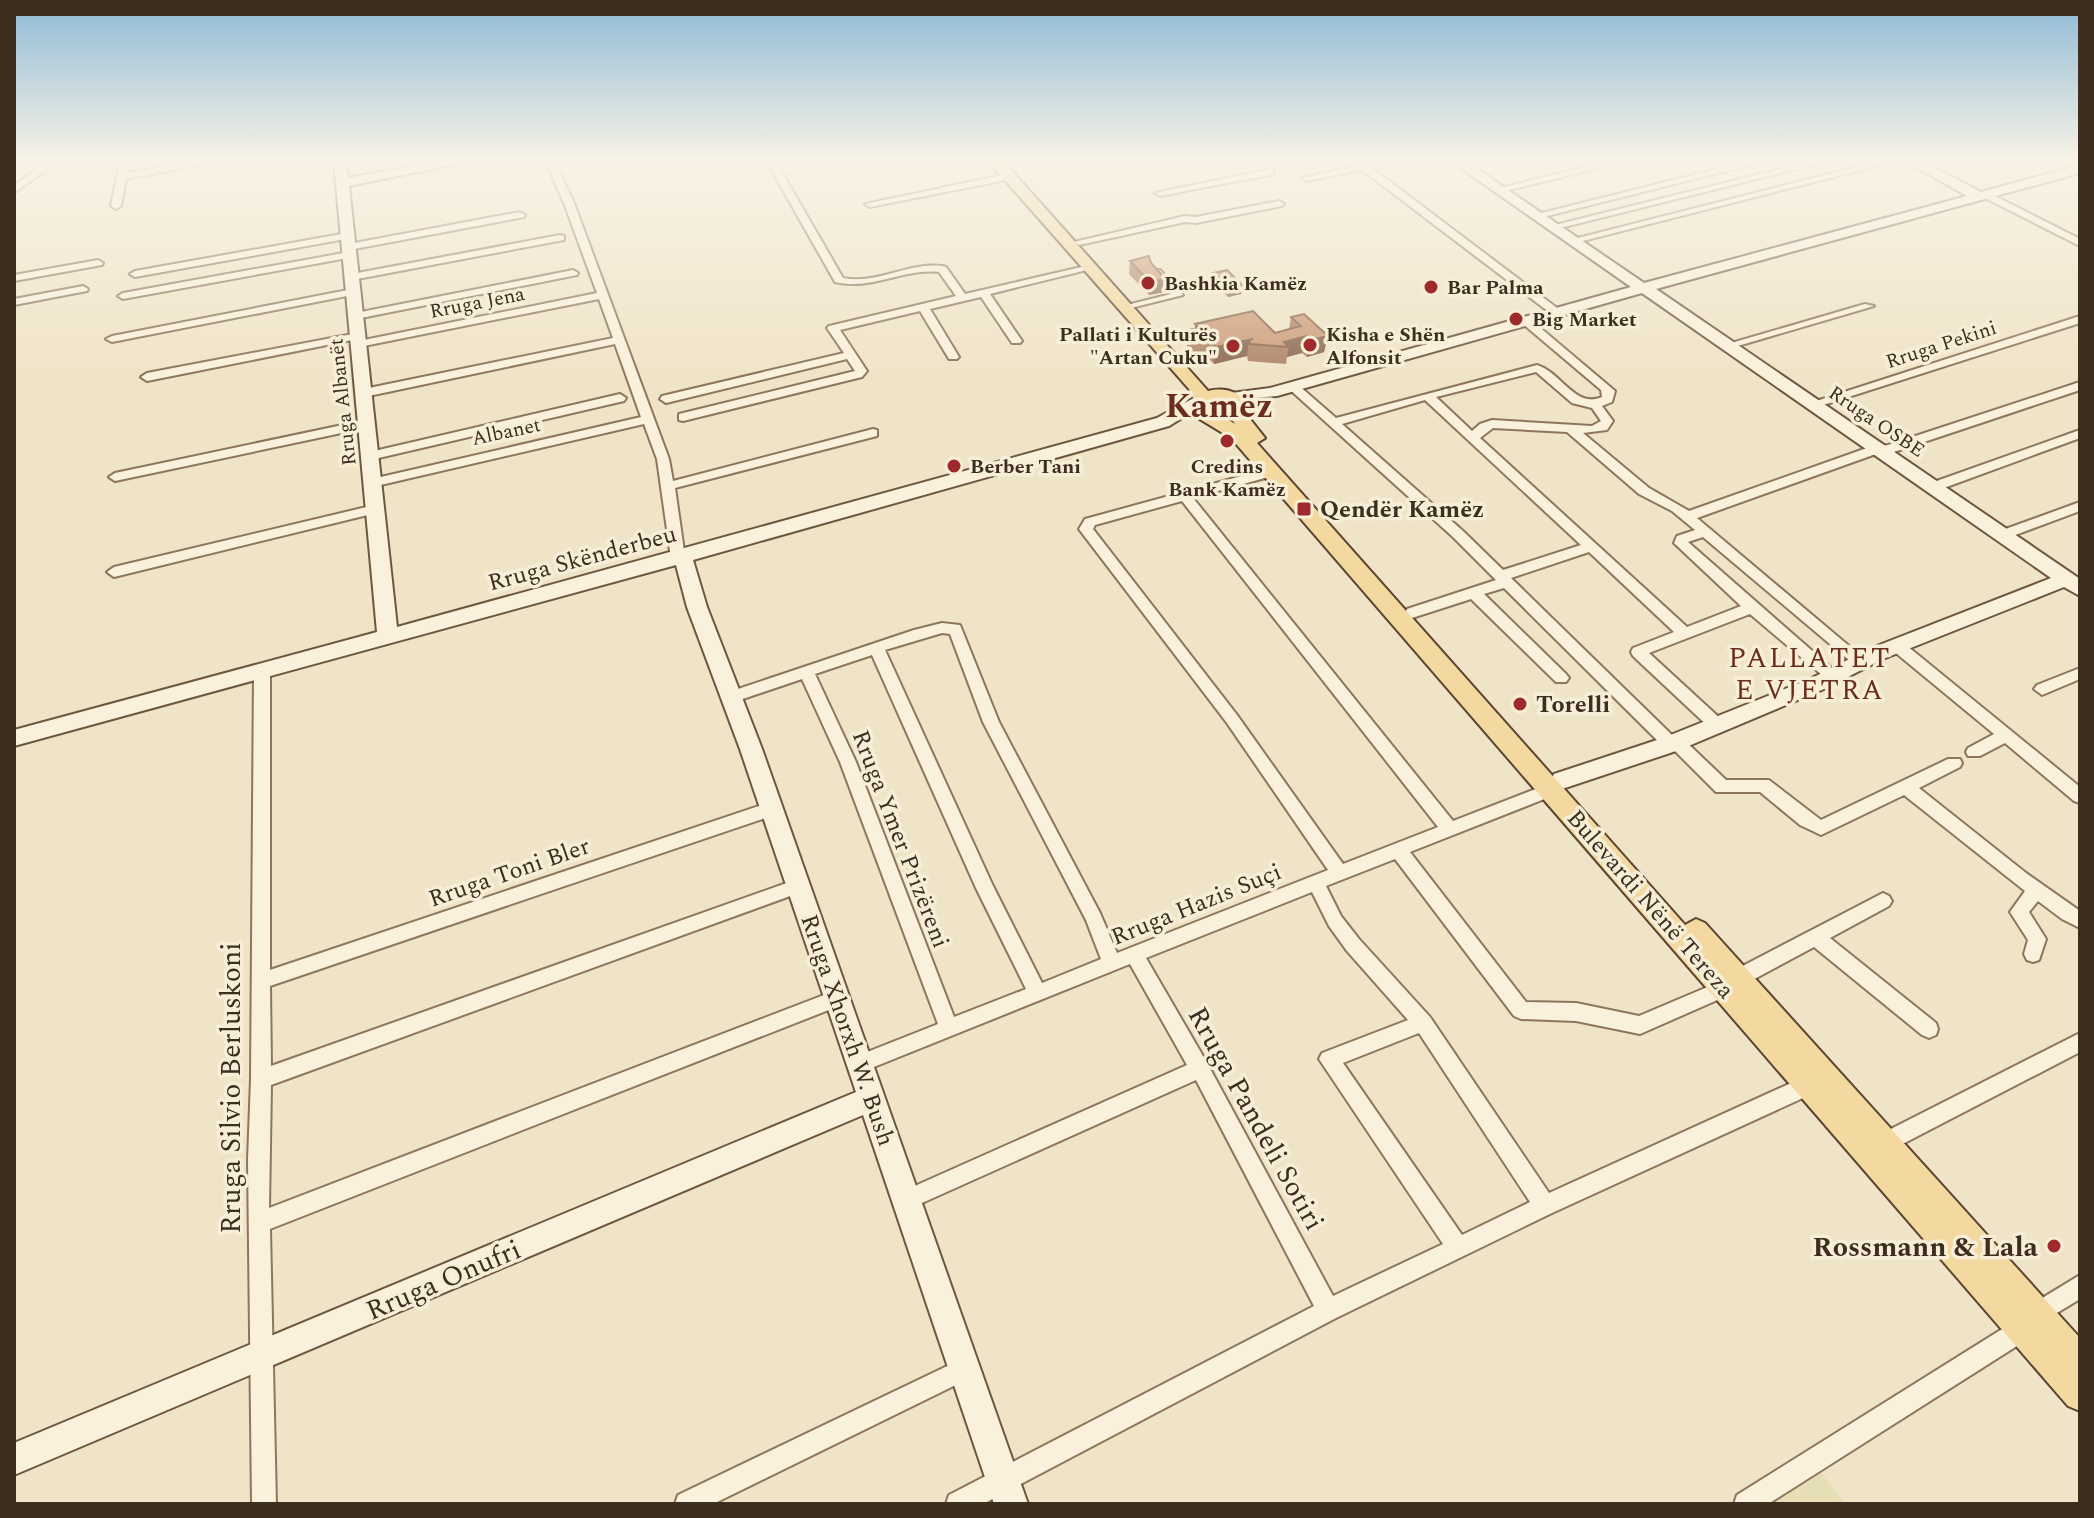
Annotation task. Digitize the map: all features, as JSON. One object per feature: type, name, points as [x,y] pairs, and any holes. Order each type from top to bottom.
[{"type":"main road","name":"Bulevardi Nënë Tereza","points":[[1065,233],[1197,387],[1219,407],[1271,472],[1557,784]]},
{"type":"main road","name":"Bulevardi Nënë Tereza","points":[[1070,233],[1095,266],[1135,306],[1219,407],[1412,613],[1731,983],[1884,1143],[2030,1322],[2080,1394]]},
{"type":"main road","name":"Bulevardi Nënë Tereza","points":[[1731,983],[1809,1085],[2030,1322],[2080,1363]]},
{"type":"street","name":"Rruga Albanët","points":[[347,233],[388,638]]},
{"type":"street","points":[[123,296],[421,233]]},
{"type":"street","points":[[580,233],[663,459],[680,558]]},
{"type":"street","points":[[812,233],[839,280],[858,282],[929,266],[942,269],[962,297]]},
{"type":"street","points":[[1079,242],[1114,233]]},
{"type":"street","points":[[1451,233],[1557,313]]},
{"type":"street","name":"Rruga OSBE","points":[[1560,233],[1877,450],[1936,486],[2073,584]]},
{"type":"street","points":[[1571,241],[1604,233]]},
{"type":"street","points":[[1219,407],[1848,233]]},
{"type":"street","points":[[2059,233],[2080,243]]},
{"type":"street","points":[[2066,236],[2075,233]]},
{"type":"street","points":[[112,339],[560,238]]},
{"type":"street","points":[[135,274],[348,246]]},
{"type":"street","points":[[14,278],[98,263]]},
{"type":"street","points":[[683,417],[858,375],[861,371],[833,328],[1095,266]]},
{"type":"street","points":[[1135,306],[1178,295],[1156,272]]},
{"type":"street","points":[[356,316],[573,273]]},
{"type":"street","points":[[14,302],[83,289]]},
{"type":"street","points":[[984,293],[1016,341]]},
{"type":"street","name":"Rruga Jena","points":[[147,377],[602,295]]},
{"type":"street","points":[[1727,346],[1869,306]]},
{"type":"street","points":[[923,307],[953,357]]},
{"type":"street","name":"Rruga Pekini","points":[[1813,404],[2080,319]]},
{"type":"street","points":[[1333,423],[1537,368],[1549,373],[1568,396],[1600,402],[1609,395],[1605,387],[1527,322]]},
{"type":"street","points":[[364,393],[619,340]]},
{"type":"street","points":[[666,399],[850,355]]},
{"type":"street","points":[[1687,517],[1877,450],[1890,449],[2080,386]]},
{"type":"street","points":[[1293,387],[1408,487],[1722,787],[1763,785],[1806,820],[1821,828],[1954,763]]},
{"type":"street","points":[[1427,396],[1685,633]]},
{"type":"street","points":[[370,456],[620,398]]},
{"type":"street","points":[[1473,437],[1492,424],[1593,430],[1606,424],[1600,402]]},
{"type":"street","name":"Rruga Skënderbeu","points":[[14,738],[680,558],[1219,407]]},
{"type":"street","name":"Albanet","points":[[372,483],[648,419]]},
{"type":"street","points":[[115,477],[366,424]]},
{"type":"street","points":[[1572,430],[1644,491],[1677,508],[1861,662]]},
{"type":"street","points":[[668,486],[873,433]]},
{"type":"street","points":[[1936,486],[2080,434]]},
{"type":"street","points":[[1271,472],[1090,522],[1086,529],[1232,719],[1340,873]]},
{"type":"street","points":[[1185,496],[1450,829]]},
{"type":"street","points":[[2005,534],[2080,506]]},
{"type":"street","points":[[114,572],[375,509]]},
{"type":"street","points":[[1705,532],[1682,539],[1681,543],[1834,677]]},
{"type":"street","points":[[1412,613],[1590,547]]},
{"type":"street","name":"Rruga Xhorxh W. Bush","points":[[680,558],[798,886],[1007,1492]]},
{"type":"street","points":[[1557,784],[1717,725],[1834,677],[1896,645],[2073,584]]},
{"type":"street","points":[[1473,592],[1561,678]]},
{"type":"street","points":[[1717,725],[1638,652],[1752,608]]},
{"type":"street","points":[[731,697],[876,647],[942,628],[955,629],[991,722],[1094,918],[1112,964]]},
{"type":"street","points":[[1896,645],[2080,796]]},
{"type":"street","points":[[876,647],[985,888],[1038,993]]},
{"type":"street","name":"Rruga Ymer Prizëreni","points":[[806,670],[848,762],[949,1028]]},
{"type":"street","name":"Rruga Silvio Berluskoni","points":[[262,672],[259,1223],[264,1504]]},
{"type":"street","points":[[2042,689],[2080,673]]},
{"type":"street","points":[[1974,752],[2005,736]]},
{"type":"street","name":"Rruga Hazis Suçi","points":[[859,1064],[1557,784]]},
{"type":"street","points":[[1905,786],[2036,890],[2080,920]]},
{"type":"street","name":"Rruga Toni Bler","points":[[261,981],[771,809]]},
{"type":"street","points":[[1398,850],[1521,1010],[1576,1012],[1640,1025],[1731,983],[1883,901]]},
{"type":"street","points":[[1316,883],[1335,921],[1423,1023],[1545,1206]]},
{"type":"street","points":[[261,1079],[798,886]]},
{"type":"street","points":[[2033,954],[2037,939],[2019,912],[2036,890]]},
{"type":"street","points":[[1815,937],[1929,1029]]},
{"type":"street","name":"Rruga Pandeli Sotiri","points":[[1134,954],[1200,1069],[1328,1310]]},
{"type":"street","points":[[259,1223],[837,998]]},
{"type":"street","points":[[1423,1023],[1329,1059],[1458,1247]]},
{"type":"street","points":[[1884,1143],[2080,1042]]},
{"type":"street","points":[[906,1200],[1200,1069]]},
{"type":"street","points":[[958,1504],[1007,1492],[1328,1310],[1809,1085]]},
{"type":"street","name":"Rruga Onufri","points":[[14,1459],[871,1099]]},
{"type":"street","points":[[1746,1504],[2030,1322],[2080,1286]]},
{"type":"street","points":[[687,1504],[964,1369]]},
{"type":"shaded area","points":[[1819,1470],[1845,1504],[1768,1502]]},
{"type":"building","points":[[1149,256],[1151,263],[1166,279],[1150,282],[1130,261]]},
{"type":"building","points":[[1227,270],[1242,285],[1229,288],[1213,273]]},
{"type":"building","points":[[1253,311],[1275,333],[1301,326],[1291,317],[1304,314],[1328,336],[1310,340],[1306,336],[1284,342],[1289,347],[1250,344],[1249,340],[1253,339],[1216,347],[1212,343],[1201,343],[1189,330],[1198,328],[1195,324]]},
{"type":"place","name":"Bashkia Kamëz","points":[[1148,283]]},
{"type":"place","name":"Bar Palma","points":[[1431,287]]},
{"type":"place","name":"Big Market","points":[[1516,319]]},
{"type":"place","name":"Kisha e Shën Alfonsit","points":[[1310,345]]},
{"type":"place","name":"Pallati i Kulturës \"Artan Cuku\"","points":[[1233,346]]},
{"type":"place","name":"Credins Bank Kamëz","points":[[1227,441]]},
{"type":"place","name":"Berber Tani","points":[[954,466]]},
{"type":"place","name":"Qendër Kamëz","points":[[1304,509]]},
{"type":"place","name":"Torelli","points":[[1520,704]]},
{"type":"place","name":"Rossmann & Lala","points":[[2054,1246]]},
{"type":"district","name":"Kamëz","points":[[1219,405]]},
{"type":"district","name":"PALLATET E VJETRA","points":[[1810,673]]}]
